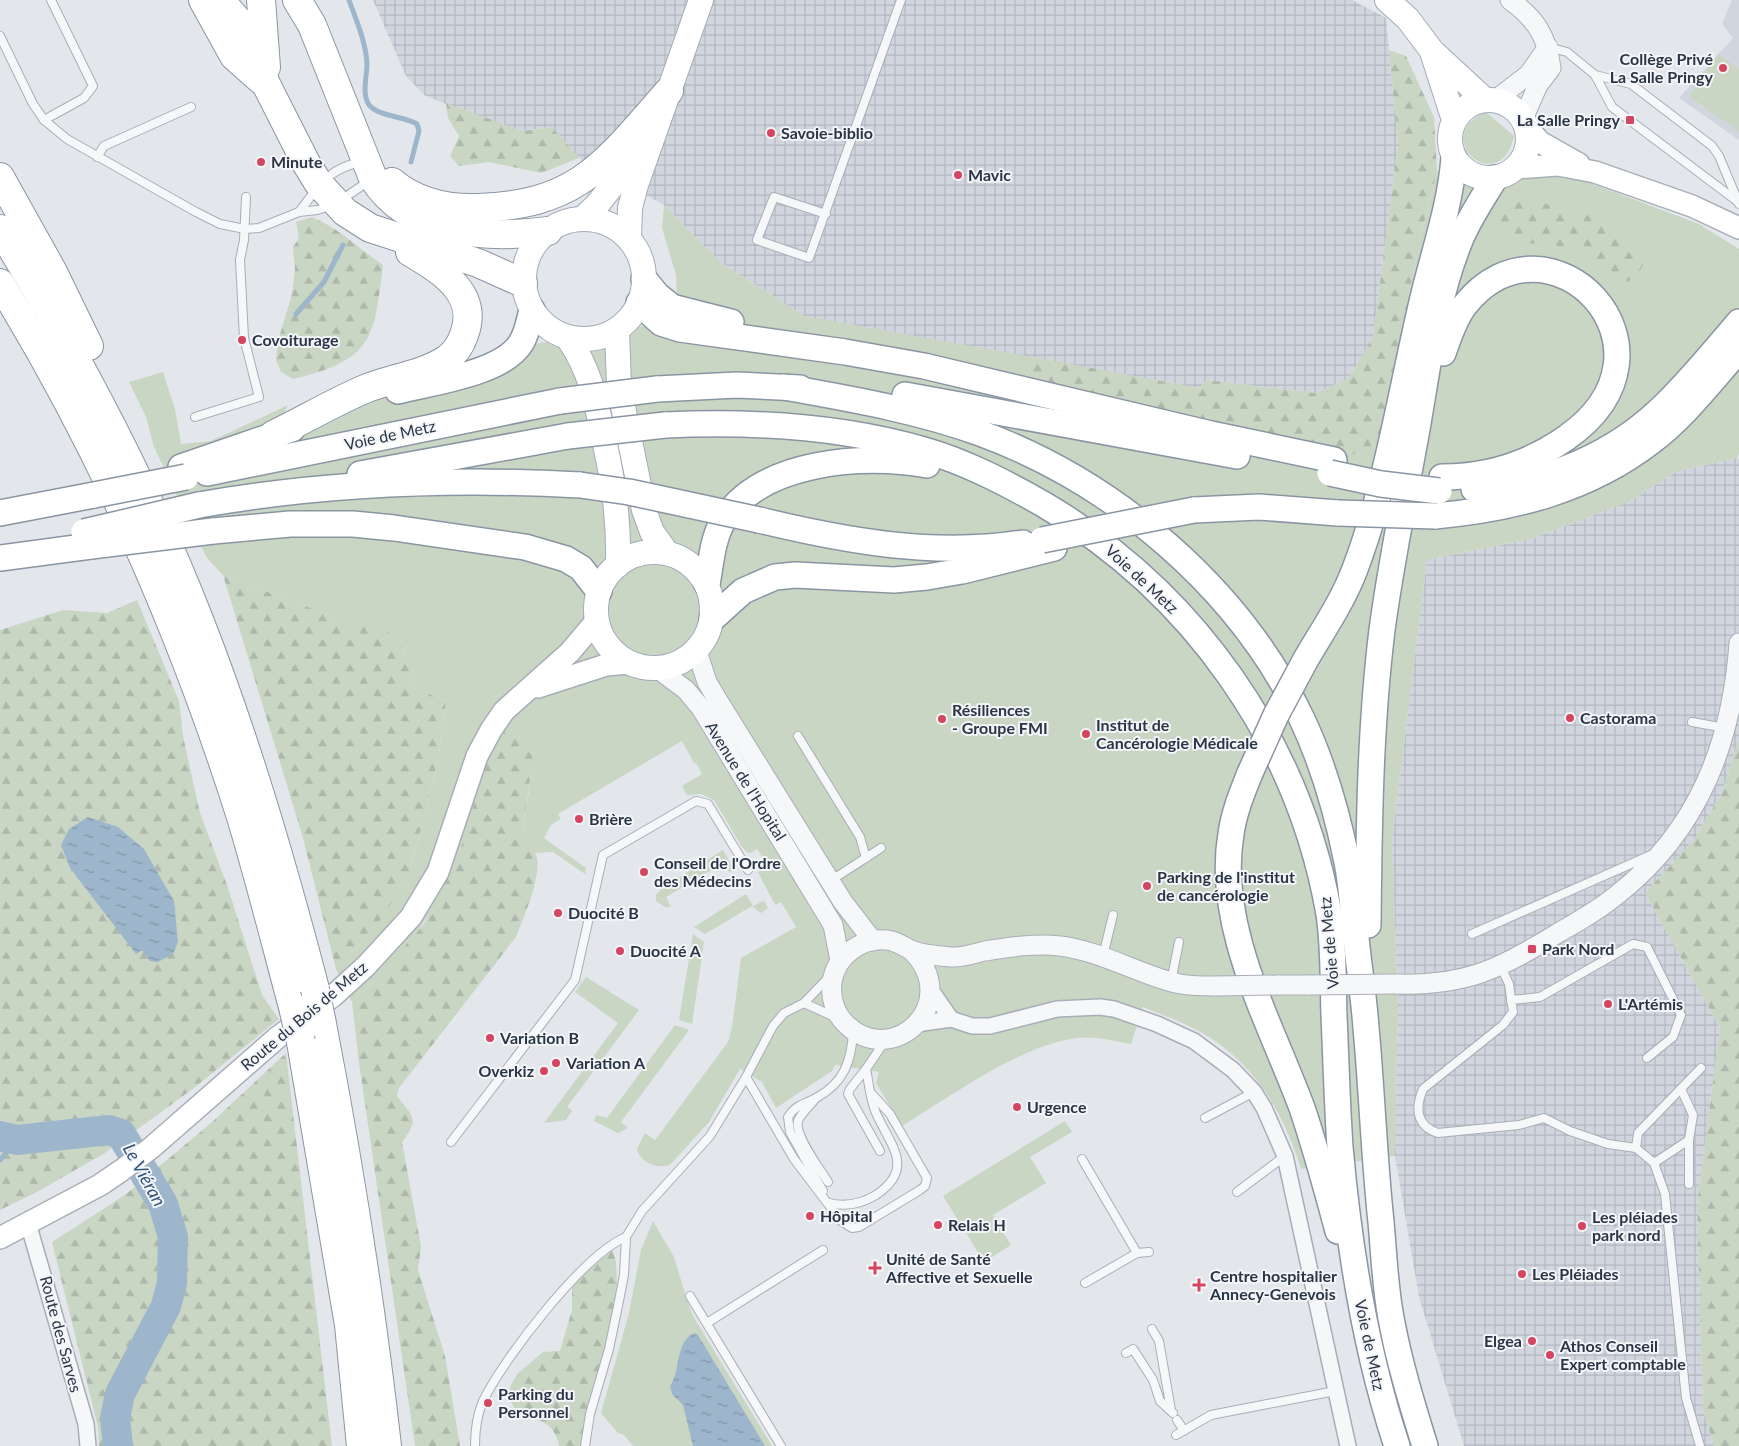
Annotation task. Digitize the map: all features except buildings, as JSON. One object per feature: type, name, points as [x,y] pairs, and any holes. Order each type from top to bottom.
[{"type":"highway","points":[[184,0],[234,56],[267,86]]},
{"type":"highway","points":[[202,0],[234,56]]},
{"type":"highway","points":[[220,0],[249,7],[267,86],[327,193],[355,219],[443,272],[457,286],[465,300],[468,312],[466,330],[462,341],[452,354],[441,362],[363,390],[273,436]]},
{"type":"highway","points":[[304,5],[370,169],[396,205],[419,219],[438,226],[522,234],[548,231]]},
{"type":"highway","points":[[370,169],[399,188],[436,204],[452,208],[485,208],[534,202],[562,192],[594,171],[614,153],[669,91]]},
{"type":"highway","points":[[1365,1325],[1307,1124],[1235,929],[1229,894],[1230,834],[1238,803],[1276,715],[1354,571],[1376,503],[1422,299],[1444,220],[1453,179],[1454,158]]},
{"type":"highway","points":[[1366,1028],[1369,779],[1382,631],[1393,551],[1417,429],[1428,359],[1454,255],[1467,225],[1505,173]]},
{"type":"highway","points":[[0,177],[53,272],[114,399],[182,566],[260,792],[284,869],[315,989],[352,1182],[373,1325],[387,1446]]},
{"type":"highway","points":[[370,228],[478,263],[523,283]]},
{"type":"highway","points":[[0,229],[57,324],[107,420],[145,496],[198,616]]},
{"type":"highway","points":[[1417,429],[1452,327],[1465,306],[1478,292],[1496,279],[1514,272],[1536,270],[1557,274],[1578,282],[1594,295],[1608,314],[1617,346],[1615,370],[1607,395],[1598,409],[1585,423],[1553,447],[1521,463],[1494,472],[1440,484]]},
{"type":"highway","points":[[0,283],[63,393],[98,461],[180,647],[240,816],[268,909],[301,1042],[349,1325],[362,1446]]},
{"type":"highway","points":[[642,291],[657,295],[672,307],[845,352],[924,366],[1211,434],[1332,466],[1381,484],[1504,487],[1561,472],[1599,454],[1636,431],[1668,403],[1739,322]]},
{"type":"highway","points":[[184,472],[369,399],[497,363],[512,354],[522,343],[532,310]]},
{"type":"highway","points":[[712,619],[743,591],[775,577],[795,575],[894,580],[927,577],[962,571],[1048,544],[1162,515],[1194,510],[1266,508],[1338,513],[1435,516],[1470,513],[1530,501],[1567,489],[1614,467],[1653,440],[1678,419],[1739,350]]},
{"type":"highway","name":"Voie de Metz","points":[[0,514],[94,495],[184,472],[560,401],[657,389],[737,386],[784,388]]},
{"type":"highway","points":[[784,388],[887,406],[919,414],[982,434],[1024,452],[1069,475],[1112,502],[1153,532],[1195,571],[1240,622],[1269,663],[1300,714],[1320,760],[1336,814],[1348,865],[1366,1028]]},
{"type":"highway","points":[[784,388],[879,392],[1332,466]]},
{"type":"highway","points":[[0,558],[87,539],[199,505],[568,436],[665,424],[757,424],[837,432],[881,439],[949,458],[995,478],[1047,507]]},
{"type":"highway","points":[[707,584],[716,536],[730,512],[756,490],[770,482],[815,466],[854,460],[914,462],[978,479],[1047,507]]},
{"type":"highway","points":[[257,495],[340,488],[476,482],[580,485],[629,492],[867,543],[927,548],[1048,544]]},
{"type":"highway","name":"Voie de Metz","points":[[1047,507],[1100,540],[1168,601],[1191,626],[1225,668],[1250,705],[1281,761],[1295,793],[1317,860],[1330,920],[1340,1146],[1365,1325],[1384,1406],[1397,1446]]},
{"type":"highway","points":[[0,554],[87,539],[290,524],[353,524],[517,545],[552,553],[581,568],[599,591]]},
{"type":"highway","name":"Voie de Metz","points":[[1366,1028],[1375,1176],[1391,1317],[1425,1446]]},
{"type":"main road","points":[[628,238],[632,200],[650,138],[669,91],[701,0]]},
{"type":"main road","points":[[1387,0],[1408,19],[1432,51],[1489,100],[1511,107],[1540,142],[1594,172]]},
{"type":"main road","points":[[1432,51],[1454,120],[1450,139],[1454,158],[1467,172],[1485,178],[1558,165],[1594,172],[1692,206],[1739,228]]},
{"type":"main road","points":[[1454,120],[1464,109],[1489,100]]},
{"type":"main road","points":[[1505,173],[1526,150],[1524,123]]},
{"type":"main road","points":[[582,219],[611,188],[650,138]]},
{"type":"main road","points":[[582,219],[604,222],[617,229],[628,238],[641,260],[642,291],[630,318],[617,330],[597,338],[568,338],[547,327],[532,310],[526,297],[523,283],[524,268],[529,254],[537,241],[548,231],[567,221],[582,219]]},
{"type":"main road","points":[[617,330],[619,387],[644,510],[649,526],[667,553]]},
{"type":"main road","points":[[568,338],[583,361],[594,389],[618,507],[618,565]]},
{"type":"main road","points":[[646,552],[667,553],[690,564],[707,584],[712,601],[712,619],[704,641],[697,650],[679,663],[658,669],[643,668],[629,663],[608,646],[601,634],[596,606],[599,591],[610,572],[627,559],[646,552]]},
{"type":"main road","name":"Route du Bois de Metz","points":[[0,1238],[100,1184],[122,1170],[151,1148],[278,1037],[340,990],[366,966],[411,917],[438,872],[484,740],[504,711],[531,689],[570,652],[597,620]]},
{"type":"main road","name":"Route du Bois de Metz","points":[[531,689],[598,667],[629,663]]},
{"type":"street","points":[[1510,0],[1530,16],[1548,47],[1551,68],[1538,85],[1524,123]]},
{"type":"street","points":[[1489,100],[1529,74],[1548,47]]},
{"type":"street","points":[[912,951],[954,957],[1030,945],[1058,946],[1103,956],[1171,982],[1196,986],[1310,984],[1426,985],[1458,981],[1501,967],[1596,910],[1620,893],[1663,849],[1684,823],[1700,796],[1718,755],[1727,728],[1735,685],[1739,643]]},
{"type":"street","name":"Avenue de l'Hopital","points":[[697,650],[707,682],[830,881],[852,915],[873,940]]},
{"type":"street","name":"Avenue de l'Hopital","points":[[658,669],[686,690],[701,708],[833,925],[838,966]]},
{"type":"street","points":[[951,1019],[931,987],[921,960],[912,951],[900,944],[887,940],[873,940],[860,944],[838,966],[832,997],[848,1026],[874,1039],[886,1039],[904,1034],[916,1024],[927,1009],[931,987],[954,957]]},
{"type":"street","points":[[916,1024],[951,1019],[972,1026],[990,1026],[1057,1009],[1100,1007],[1114,1009],[1157,1024],[1194,1041],[1233,1070],[1254,1092],[1275,1128],[1286,1156],[1348,1446]]},
{"type":"street","name":"Route des Sarves","points":[[28,1223],[86,1424],[88,1446]]},
{"type":"lane","points":[[44,120],[84,98],[93,86],[51,0]]},
{"type":"lane","points":[[826,214],[774,197],[757,240],[809,258],[826,214],[902,0]]},
{"type":"lane","points":[[0,36],[33,104],[44,120],[67,139],[212,221],[245,229],[259,228],[299,212],[327,193],[370,169]]},
{"type":"lane","points":[[1548,47],[1567,52],[1595,75],[1612,107],[1739,203]]},
{"type":"lane","points":[[1595,75],[1631,84],[1712,146],[1719,156],[1739,203]]},
{"type":"lane","points":[[97,157],[104,146],[191,106]]},
{"type":"lane","points":[[299,212],[317,210],[345,165],[370,169]]},
{"type":"lane","points":[[195,417],[259,398],[244,338],[240,260],[245,229],[246,197]]},
{"type":"lane","points":[[212,221],[216,212]]},
{"type":"lane","points":[[1692,722],[1727,728]]},
{"type":"lane","points":[[798,736],[860,837],[866,858]]},
{"type":"lane","points":[[451,1142],[575,980],[604,855],[696,801],[708,804],[748,870]]},
{"type":"lane","points":[[830,881],[880,848]]},
{"type":"lane","points":[[1472,934],[1663,849]]},
{"type":"lane","points":[[1103,956],[1113,915]]},
{"type":"lane","points":[[1171,982],[1180,942]]},
{"type":"lane","points":[[1511,1000],[1540,997],[1633,944],[1647,947],[1680,1015],[1673,1037],[1647,1058]]},
{"type":"lane","points":[[585,1446],[590,1414],[619,1301],[624,1275],[626,1237],[642,1211],[710,1136],[780,1017],[804,1003],[838,966]]},
{"type":"lane","points":[[1501,967],[1509,984],[1513,1012],[1503,1026],[1423,1089],[1417,1103],[1420,1119],[1429,1130],[1438,1133],[1519,1125],[1544,1118],[1570,1131],[1608,1144],[1636,1148],[1654,1163],[1665,1194],[1686,1398],[1700,1446]]},
{"type":"lane","points":[[804,1003],[848,1026],[850,1057],[845,1073],[837,1083],[817,1098],[800,1117],[797,1126],[800,1136],[828,1182]]},
{"type":"lane","points":[[880,1151],[848,1094],[886,1039]]},
{"type":"lane","points":[[1636,1148],[1638,1133],[1701,1068]]},
{"type":"lane","points":[[829,1203],[846,1206],[874,1196],[886,1187],[898,1171],[896,1150],[876,1112],[866,1069]]},
{"type":"lane","points":[[746,1077],[794,1159],[829,1203],[840,1221],[852,1228],[859,1227],[925,1186],[927,1178],[890,1114],[870,1092]]},
{"type":"lane","points":[[1681,1089],[1693,1115],[1689,1140],[1689,1184]]},
{"type":"lane","points":[[1205,1118],[1254,1092]]},
{"type":"lane","points":[[817,1098],[797,1106],[788,1117],[790,1132],[815,1172],[829,1203]]},
{"type":"lane","points":[[1654,1163],[1689,1140]]},
{"type":"lane","points":[[1237,1192],[1286,1156]]},
{"type":"lane","points":[[1082,1159],[1138,1253]]},
{"type":"lane","points":[[476,1446],[477,1421],[483,1402],[508,1362],[578,1272],[601,1251],[626,1237]]},
{"type":"lane","points":[[707,1323],[823,1250]]},
{"type":"lane","points":[[1084,1283],[1138,1253],[1149,1252]]},
{"type":"lane","points":[[690,1296],[781,1446]]},
{"type":"lane","points":[[1152,1329],[1159,1341],[1174,1414]]},
{"type":"lane","points":[[1126,1353],[1134,1349],[1153,1380],[1160,1401],[1174,1414],[1184,1431]]},
{"type":"lane","points":[[1176,1435],[1211,1415],[1335,1391]]},
{"type":"shaded area","points":[[373,0],[1352,0],[1386,18],[1398,143],[1373,337],[1348,379],[1316,393],[1207,380],[1199,388],[804,316],[720,262],[664,205],[579,158],[552,127],[522,131],[475,116],[424,95],[406,76]]},
{"type":"shaded area","name":"Collège Privé La Salle Pringy","points":[[1732,0],[1739,0],[1739,140],[1679,98],[1733,38],[1722,24]]},
{"type":"shaded area","name":"Park Nord","points":[[1739,459],[1739,738],[1722,793],[1694,840],[1645,893],[1720,1028],[1697,1205],[1703,1410],[1714,1446],[1464,1446],[1419,1297],[1395,1156],[1398,1004],[1392,841],[1427,560],[1534,538],[1630,501],[1675,472]]},
{"type":"green space","points":[[1389,50],[1406,56],[1434,117],[1437,171],[1420,239],[1376,459],[1027,378],[1033,357],[1199,388],[1207,380],[1316,393],[1348,379],[1373,337],[1398,143]]},
{"type":"green space","name":"Collège Privé La Salle Pringy","points":[[1718,54],[1739,69],[1739,132],[1689,96]]},
{"type":"green space","points":[[446,103],[522,131],[552,127],[579,158],[541,173],[489,162],[459,166],[450,156],[459,136],[448,118]]},
{"type":"green space","points":[[1486,112],[1514,136],[1506,154],[1495,163],[1483,163],[1473,157],[1465,147],[1464,135],[1470,123]]},
{"type":"green space","points":[[1437,171],[1497,190],[1523,178],[1545,171],[1585,181],[1699,224],[1739,249],[1739,453],[1737,458],[1675,472],[1630,501],[1534,538],[1427,560],[1392,841],[1398,1004],[1395,1156],[1301,1169],[1294,1148],[1275,1108],[1251,1073],[1236,1057],[1199,1031],[1143,1007],[1131,1044],[1091,1038],[1056,1042],[1034,1050],[987,1073],[902,1126],[876,1083],[879,1072],[835,1065],[832,1071],[776,1108],[762,1082],[740,1069],[709,1122],[670,1165],[650,1164],[642,1158],[637,1149],[645,1133],[655,1140],[728,1042],[732,1027],[741,958],[796,927],[781,902],[775,905],[758,872],[767,865],[757,849],[751,853],[742,847],[714,800],[701,794],[687,795],[682,786],[702,774],[682,741],[558,814],[561,819],[551,825],[544,838],[586,868],[585,874],[553,852],[535,853],[524,841],[525,815],[531,777],[529,739],[486,762],[458,858],[438,899],[427,918],[400,954],[352,1002],[336,969],[375,928],[407,879],[426,811],[439,753],[446,702],[414,686],[400,640],[350,628],[324,613],[223,575],[207,558],[201,546],[154,447],[146,417],[129,382],[163,372],[175,409],[181,444],[211,441],[288,405],[274,434],[484,358],[497,350],[678,320],[676,275],[662,228],[664,205],[720,262],[804,316],[1033,357],[1027,378],[1376,459],[1420,239]]},
{"type":"green space","points":[[1500,199],[1540,203],[1581,213],[1619,230],[1648,257],[1640,270],[1628,282],[1586,254],[1553,245],[1512,242],[1501,233],[1495,221]]},
{"type":"green space","points":[[312,217],[340,233],[383,265],[372,329],[365,343],[340,364],[293,379],[281,372],[276,360],[278,341],[292,294],[295,269],[293,247],[299,238],[296,222]]},
{"type":"green space","points":[[223,575],[324,613],[350,628],[373,623],[400,640],[414,686],[446,702],[439,753],[426,811],[407,879],[375,928],[336,969],[303,838]]},
{"type":"green space","points":[[137,600],[179,701],[183,736],[200,813],[227,885],[262,995],[279,1019],[194,1088],[105,1153],[37,1192],[0,1210],[0,630],[63,610],[107,613]]},
{"type":"green space","points":[[519,724],[529,739],[533,756],[524,826],[524,841],[534,852],[537,860],[537,870],[528,907],[516,937],[399,1088],[397,1096],[410,1113],[413,1122],[402,1142],[421,1247],[418,1270],[445,1356],[460,1446],[415,1446],[359,1063],[352,1002],[372,984],[424,924],[458,858],[486,762],[502,730]]},
{"type":"green space","points":[[1739,738],[1739,1446],[1714,1446],[1703,1410],[1697,1205],[1720,1028],[1645,893],[1694,840],[1722,793]]},
{"type":"green space","points":[[723,850],[734,869],[729,872],[723,863],[666,897],[671,907],[665,907],[656,901],[656,895],[662,888]]},
{"type":"green space","points":[[746,894],[753,906],[764,901],[768,908],[761,913],[752,906],[705,934],[694,927]]},
{"type":"green space","points":[[693,934],[704,942],[692,1024],[679,1020]]},
{"type":"green space","points":[[586,977],[639,1010],[567,1107],[572,1111],[566,1120],[544,1123],[618,1023],[575,992]]},
{"type":"green space","points":[[675,1025],[689,1030],[621,1122],[628,1128],[618,1133],[594,1121],[596,1115],[607,1118]]},
{"type":"green space","points":[[286,1053],[332,1446],[99,1446],[98,1427],[52,1242],[125,1195],[211,1123]]},
{"type":"green space","points":[[1065,1121],[1072,1132],[1030,1157],[1046,1183],[993,1215],[1011,1245],[984,1262],[943,1196]]},
{"type":"green space","points":[[653,1221],[674,1257],[693,1316],[772,1446],[633,1446],[624,1435],[618,1433],[601,1413],[629,1313],[641,1250]]},
{"type":"green space","points":[[612,1248],[616,1262],[619,1327],[595,1395],[584,1446],[559,1446],[557,1438],[549,1426],[516,1411],[510,1400],[510,1387],[517,1374],[543,1352],[560,1351],[572,1310],[572,1278],[582,1263],[603,1249]]},
{"type":"water","points":[[88,817],[118,827],[144,849],[174,901],[178,942],[173,954],[158,962],[150,961],[142,950],[136,954],[70,868],[61,845],[69,829]]},
{"type":"water","points":[[695,1333],[765,1446],[693,1446],[683,1405],[672,1394],[670,1386],[684,1342]]},
{"type":"waterway","points":[[349,0],[365,48],[367,64],[365,91],[367,102],[375,110],[417,124],[419,131],[411,162]]},
{"type":"waterway","points":[[296,314],[324,282],[343,245]]},
{"type":"waterway","name":"Le Viéran","points":[[0,1136],[17,1140],[109,1130],[121,1134],[163,1204],[173,1237],[172,1283],[166,1306],[120,1394],[115,1418],[118,1446]]},
{"type":"waterway","points":[[0,1160],[17,1140]]},
{"type":"place","name":"Collège Privé La Salle Pringy","points":[[1723,68]]},
{"type":"place","name":"La Salle Pringy","points":[[1630,120]]},
{"type":"place","name":"Savoie-biblio","points":[[771,133]]},
{"type":"place","name":"Minute","points":[[261,162]]},
{"type":"place","name":"Mavic","points":[[958,175]]},
{"type":"place","name":"Covoiturage","points":[[242,340]]},
{"type":"place","name":"Castorama","points":[[1570,718]]},
{"type":"place","name":"Résiliences - Groupe FMI","points":[[942,719]]},
{"type":"place","name":"Institut de Cancérologie Médicale","points":[[1086,734]]},
{"type":"place","name":"Brière","points":[[579,819]]},
{"type":"place","name":"Conseil de l'Ordre des Médecins","points":[[644,872]]},
{"type":"place","name":"Parking de l'institut de cancérologie","points":[[1147,886]]},
{"type":"place","name":"Duocité B","points":[[558,913]]},
{"type":"place","name":"Park Nord","points":[[1532,949]]},
{"type":"place","name":"Duocité A","points":[[620,951]]},
{"type":"place","name":"L'Artémis","points":[[1608,1004]]},
{"type":"place","name":"Variation B","points":[[490,1038]]},
{"type":"place","name":"Variation A","points":[[556,1063]]},
{"type":"place","name":"Overkiz","points":[[544,1071]]},
{"type":"place","name":"Urgence","points":[[1017,1107]]},
{"type":"place","name":"Hôpital","points":[[810,1216]]},
{"type":"place","name":"Relais H","points":[[938,1225]]},
{"type":"place","name":"Les pléiades park nord","points":[[1582,1226]]},
{"type":"place","name":"Unité de Santé Affective et Sexuelle","points":[[875,1268]]},
{"type":"place","name":"Les Pléiades","points":[[1522,1274]]},
{"type":"place","name":"Centre hospitalier Annecy-Genevois","points":[[1199,1285]]},
{"type":"place","name":"Elgea","points":[[1532,1341]]},
{"type":"place","name":"Athos Conseil Expert comptable","points":[[1550,1355]]},
{"type":"place","name":"Parking du Personnel","points":[[488,1403]]}]
